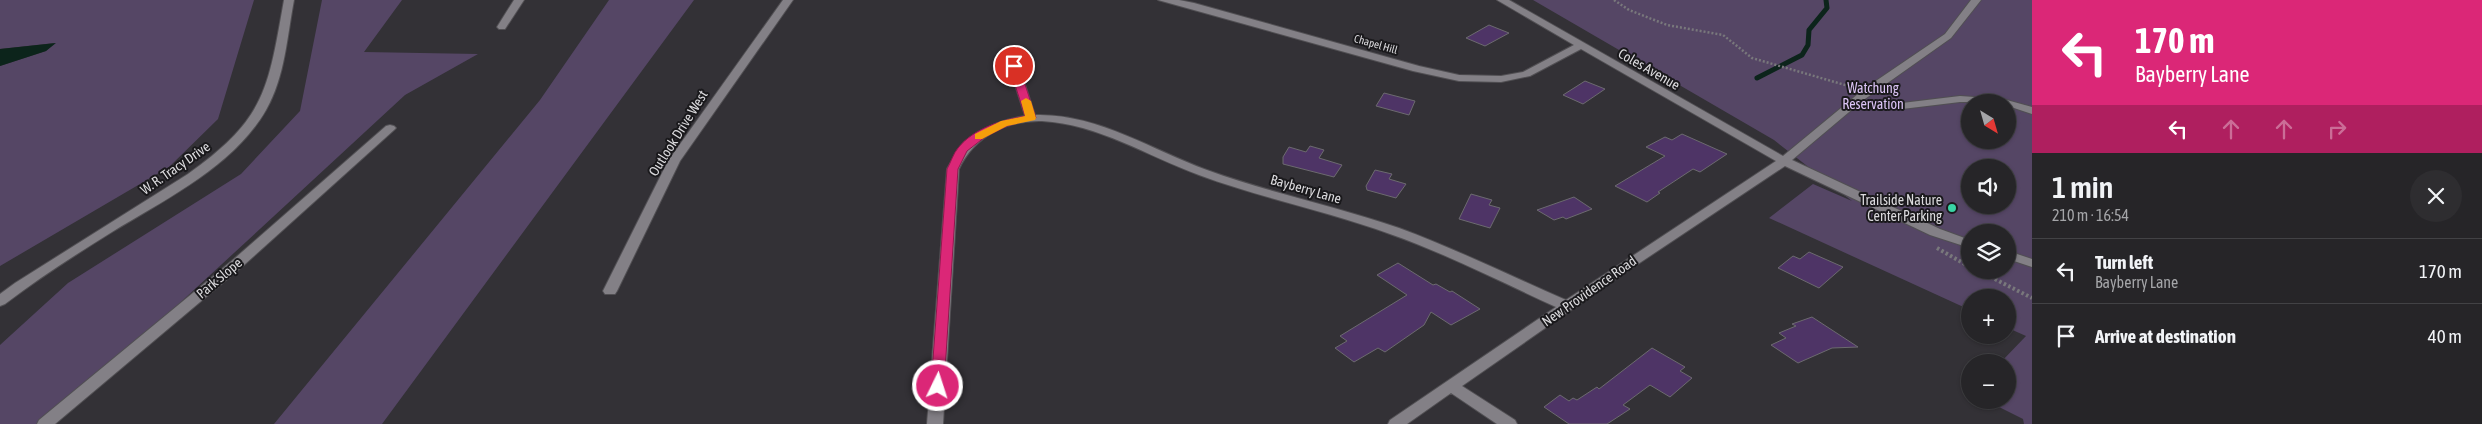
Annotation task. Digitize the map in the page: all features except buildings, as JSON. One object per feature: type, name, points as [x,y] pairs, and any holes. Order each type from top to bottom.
[{"type":"street","name":"W. R. Tracy Drive","points":[[0,301],[41,271],[190,179],[248,129],[261,110],[270,90],[276,70],[289,0]]},
{"type":"street","points":[[502,27],[519,0]]},
{"type":"street","name":"Outlook Drive West","points":[[610,291],[674,161],[788,0]]},
{"type":"street","name":"Chapel Hill","points":[[1163,0],[1190,5],[1431,72],[1459,78],[1501,79],[1526,74],[1580,46]]},
{"type":"street","name":"Coles Avenue","points":[[1502,0],[1784,161],[1935,232],[1961,241]]},
{"type":"street","name":"New Providence Road","points":[[1396,424],[1453,387],[1567,306],[1784,161],[1868,91],[1948,36],[1976,0]]},
{"type":"street","points":[[1014,66],[1031,118]]},
{"type":"street","points":[[1852,104],[1902,106],[1961,99]]},
{"type":"street","points":[[2016,106],[2032,110]]},
{"type":"street","name":"Bayberry Lane","points":[[935,424],[953,169],[962,149],[981,134],[1004,123],[1031,118],[1055,119],[1079,124],[1224,180],[1395,231],[1567,306]]},
{"type":"street","name":"Park Slope","points":[[45,424],[239,262],[390,128]]},
{"type":"street","points":[[2016,258],[2032,263]]},
{"type":"street","points":[[1453,387],[1509,424]]},
{"type":"path","points":[[1614,0],[1629,10],[1667,25],[1722,35],[1746,56],[1791,71],[1868,91]]},
{"type":"path","points":[[1995,279],[2032,298]]},
{"type":"green space","points":[[0,0],[254,0],[218,119],[169,167],[0,266],[0,66],[46,51],[55,43],[0,49]]},
{"type":"green space","points":[[322,0],[402,0],[364,52],[478,54],[405,95],[169,313],[37,424],[0,424],[0,345],[68,283],[241,174],[300,111]]},
{"type":"green space","points":[[609,0],[694,0],[382,424],[274,424],[540,100]]},
{"type":"green space","name":"Watchung Reservation","points":[[1533,0],[2032,0],[2032,424],[2024,424],[2023,419],[2003,409],[2016,409],[2016,354],[2009,354],[2026,336],[2016,332],[2016,289],[1961,289],[1961,306],[1769,218],[1813,184],[1852,201],[1774,140]]},
{"type":"shaded area","points":[[56,43],[46,51],[0,66],[0,49]]},
{"type":"waterway","points":[[1757,78],[1802,55],[1808,45],[1809,30],[1827,8],[1826,0]]},
{"type":"slow traffic","points":[[978,136],[1004,123],[1031,118],[1026,101]]},
{"type":"place","name":"Trailside Nature Center Parking","points":[[1952,208]]},
{"type":"route","points":[[938,386],[953,169],[962,149],[981,134],[1004,123],[1031,118],[1014,66]]}]
